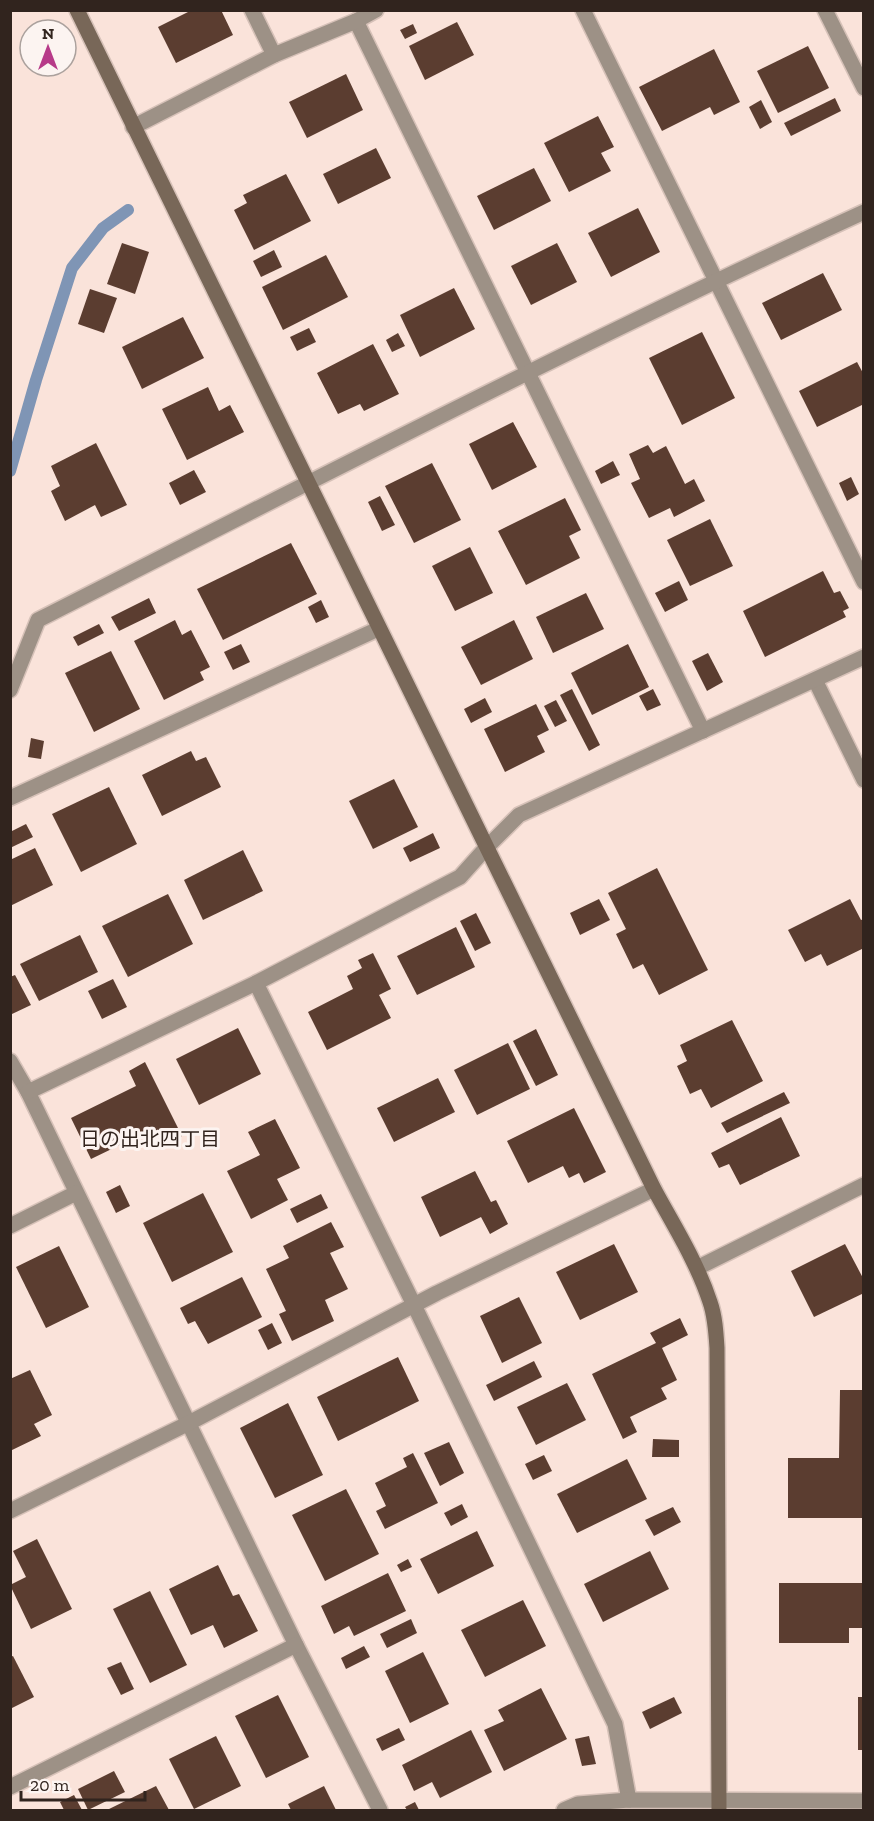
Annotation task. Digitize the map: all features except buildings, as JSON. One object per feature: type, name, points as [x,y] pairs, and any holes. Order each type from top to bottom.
[{"type":"street","points":[[77,10],[378,629],[654,1189],[697,1268],[711,1303],[717,1347],[719,1806]]},
{"type":"street","points":[[252,10],[274,55]]},
{"type":"street","points":[[133,127],[274,55],[356,21],[376,10]]},
{"type":"street","points":[[583,10],[864,582]]},
{"type":"street","points":[[825,10],[864,88]]},
{"type":"street","points":[[356,21],[703,731]]},
{"type":"street","points":[[10,690],[38,620],[527,372],[715,280],[864,212]]},
{"type":"street","points":[[10,798],[378,629]]},
{"type":"street","points":[[28,1092],[256,983],[460,877],[519,815],[864,657]]},
{"type":"street","points":[[815,680],[864,780]]},
{"type":"street","points":[[256,983],[615,1724],[629,1800]]},
{"type":"street","points":[[10,1061],[28,1092],[187,1424],[380,1810]]},
{"type":"street","points":[[697,1268],[864,1185]]},
{"type":"street","points":[[10,1511],[187,1424],[414,1305],[654,1189]]},
{"type":"street","points":[[10,1226],[76,1193]]},
{"type":"street","points":[[10,1787],[296,1645]]},
{"type":"street","points":[[564,1810],[578,1804],[629,1800],[719,1806],[864,1801]]},
{"type":"waterway","points":[[10,471],[72,268],[103,228],[128,210]]},
{"type":"district","name":"日の出北四丁目","points":[[150,1139]]}]
